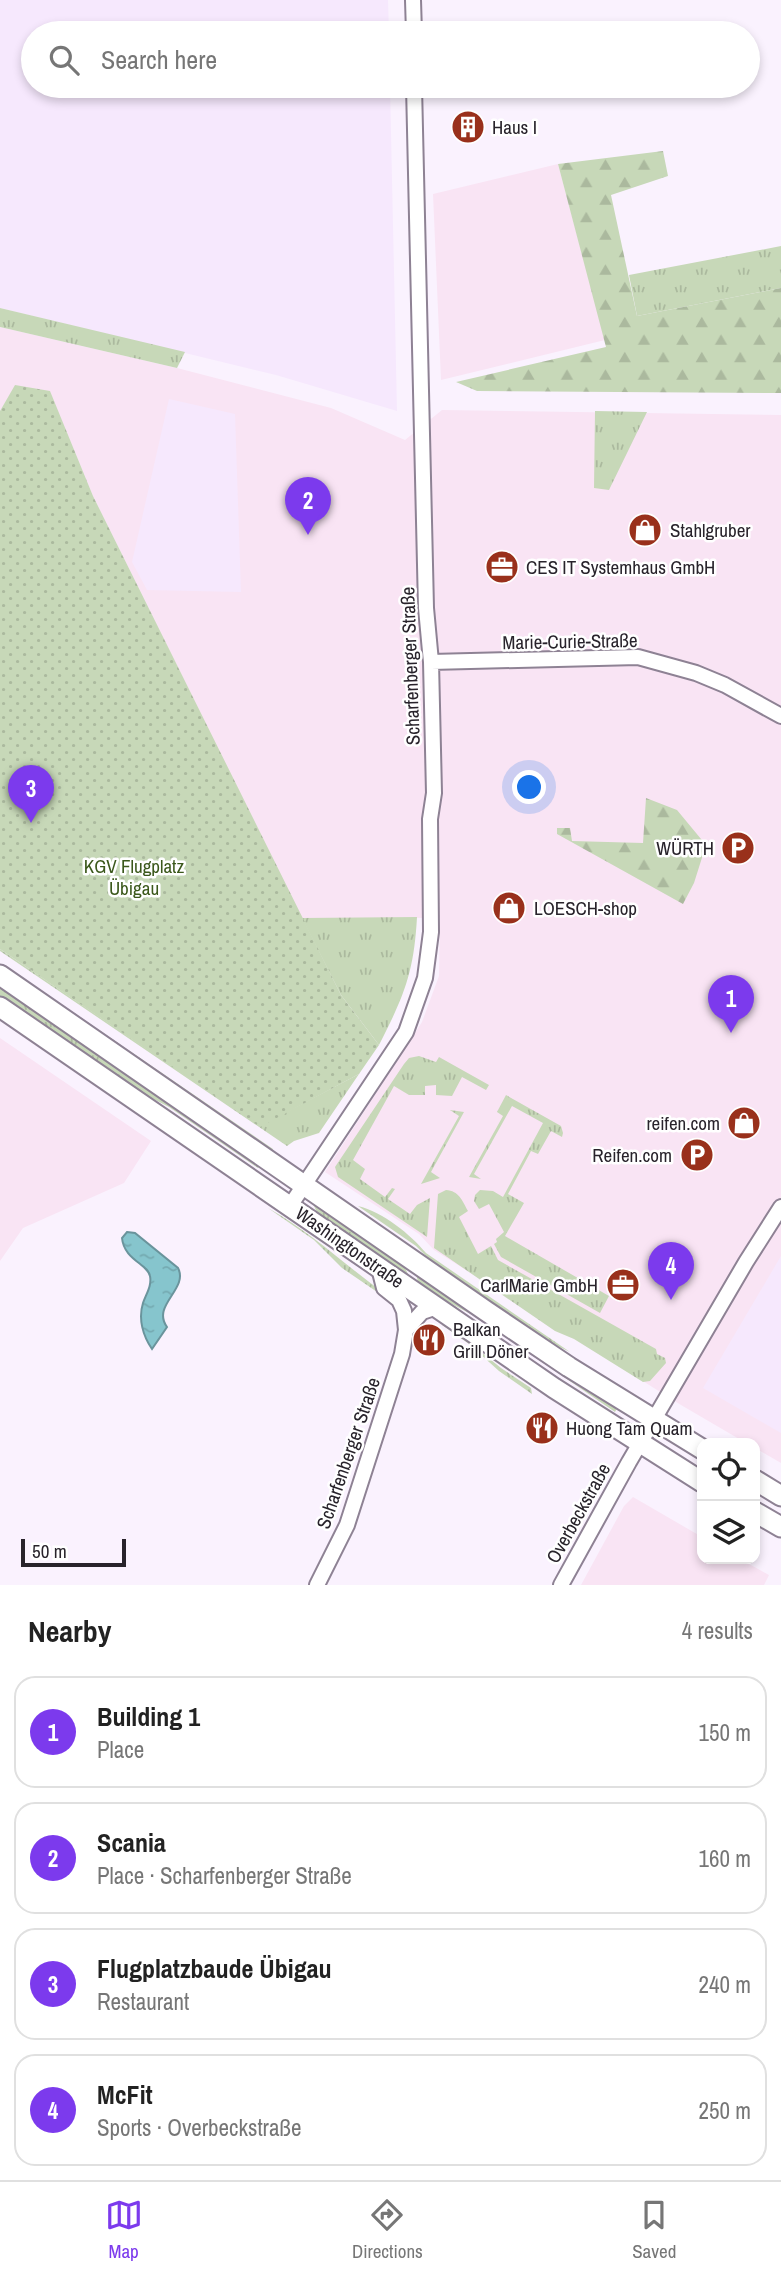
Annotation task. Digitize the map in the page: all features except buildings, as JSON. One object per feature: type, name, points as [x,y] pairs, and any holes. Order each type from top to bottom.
[{"type":"main road","name":"Washingtonstraße","points":[[0,975],[569,1367],[697,1446]]},
{"type":"main road","name":"Washingtonstraße","points":[[0,1007],[379,1268],[639,1444],[697,1479]]},
{"type":"main road","points":[[760,1483],[781,1496]]},
{"type":"main road","points":[[760,1516],[781,1527]]},
{"type":"street","points":[[413,0],[414,21]]},
{"type":"street","name":"Scharfenberger Straße","points":[[290,1206],[406,1032],[425,978],[430,932],[430,819],[434,793],[431,662],[426,608],[414,98]]},
{"type":"street","name":"Marie-Curie-Straße","points":[[431,662],[638,657],[696,673],[726,685],[781,716]]},
{"type":"street","name":"Overbeckstraße","points":[[561,1585],[639,1444],[746,1262],[781,1208]]},
{"type":"street","points":[[379,1268],[384,1288],[399,1300],[404,1311],[406,1330]]},
{"type":"street","points":[[406,1330],[422,1312],[437,1307]]},
{"type":"street","name":"Scharfenberger Straße","points":[[317,1585],[347,1525],[395,1377],[406,1330]]},
{"type":"shaded area","points":[[0,0],[388,0],[389,21],[21,21],[21,98],[390,98],[397,411],[276,375],[0,308]]},
{"type":"shaded area","points":[[558,164],[605,340],[441,380],[433,194]]},
{"type":"shaded area","points":[[0,327],[177,368],[331,408],[405,440],[442,410],[781,415],[781,1463],[760,1451],[760,1438],[737,1438],[681,1405],[434,1250],[419,1234],[325,1172],[422,1022],[439,976],[440,918],[302,918],[93,496],[50,392],[15,386],[0,411]]},
{"type":"shaded area","points":[[169,399],[235,414],[241,592],[147,590],[132,562]]},
{"type":"shaded area","points":[[0,1038],[151,1141],[124,1183],[23,1228],[0,1261]]},
{"type":"shaded area","points":[[781,1256],[781,1433],[703,1388]]},
{"type":"shaded area","points":[[633,1497],[697,1534],[697,1564],[749,1564],[769,1575],[764,1585],[581,1585],[624,1506]]},
{"type":"green space","points":[[663,151],[668,176],[611,195],[637,316],[781,288],[781,393],[477,391],[456,382],[606,347],[558,164]]},
{"type":"green space","points":[[781,246],[781,288],[637,316],[629,275]]},
{"type":"green space","points":[[0,308],[185,352],[177,368],[0,327]]},
{"type":"green space","name":"KGV Flugplatz Übigau","points":[[15,385],[50,391],[93,496],[341,995],[379,1045],[359,1074],[260,1127],[0,949],[0,411]]},
{"type":"green space","points":[[595,411],[647,412],[609,490],[594,488]]},
{"type":"green space","points":[[646,798],[677,810],[706,845],[694,883],[683,904],[557,834],[557,828],[570,828],[572,841],[643,843]]},
{"type":"green space","points":[[417,917],[406,984],[379,1045],[341,995],[302,918]]},
{"type":"green space","points":[[0,949],[260,1126],[359,1074],[319,1133],[287,1146]]},
{"type":"green space","points":[[29,982],[273,1149],[271,1154],[30,988]]},
{"type":"green space","points":[[0,985],[261,1164],[258,1168],[169,1107],[132,1088],[0,998]]},
{"type":"green space","points":[[419,1056],[436,1062],[439,1057],[489,1085],[486,1090],[462,1077],[452,1096],[436,1095],[436,1085],[425,1086],[425,1095],[409,1095],[394,1086],[353,1160],[365,1169],[360,1179],[385,1197],[392,1188],[395,1189],[388,1199],[410,1214],[417,1205],[430,1198],[427,1237],[338,1177],[335,1167],[404,1064],[409,1058]]},
{"type":"green space","points":[[506,1095],[561,1126],[563,1133],[562,1137],[551,1131],[538,1154],[531,1151],[508,1194],[524,1203],[505,1236],[609,1296],[600,1313],[501,1257],[494,1244],[504,1232],[489,1204],[479,1209],[474,1201],[480,1190],[493,1191],[503,1197],[543,1123],[512,1106],[474,1174],[481,1179],[469,1177],[503,1116],[497,1112]]},
{"type":"green space","points":[[450,1110],[464,1112],[431,1172],[440,1178],[421,1184],[459,1116]]},
{"type":"green space","points":[[446,1190],[457,1194],[468,1211],[459,1217],[478,1254],[491,1246],[498,1260],[656,1349],[666,1363],[650,1381],[643,1382],[574,1339],[555,1331],[434,1248],[438,1194]]},
{"type":"green space","points":[[312,1202],[401,1260],[411,1280],[319,1216]]},
{"type":"green space","points":[[358,1206],[377,1213],[395,1225],[426,1253],[570,1352],[535,1335],[435,1265],[416,1246]]},
{"type":"green space","points":[[268,1208],[313,1238],[385,1294],[383,1296],[342,1268],[314,1240]]},
{"type":"green space","points":[[415,1270],[618,1406],[615,1412],[476,1317],[419,1286]]},
{"type":"green space","points":[[444,1322],[501,1368],[531,1388],[532,1394],[442,1325]]},
{"type":"water","points":[[127,1232],[135,1233],[178,1268],[180,1276],[164,1311],[163,1319],[167,1327],[152,1349],[141,1321],[150,1276],[127,1252],[122,1238]]},
{"type":"place","name":"Haus I","points":[[468,127]]},
{"type":"place","name":"Stahlgruber","points":[[645,530]]},
{"type":"place","name":"Scania","points":[[308,535]]},
{"type":"place","name":"CES IT Systemhaus GmbH","points":[[502,567]]},
{"type":"place","name":"Flugplatzbaude Übigau","points":[[31,823]]},
{"type":"place","name":"WÜRTH","points":[[738,848]]},
{"type":"place","name":"LOESCH-shop","points":[[509,908]]},
{"type":"place","name":"Building 1","points":[[731,1033]]},
{"type":"place","name":"reifen.com","points":[[744,1123]]},
{"type":"place","name":"Reifen.com","points":[[697,1155]]},
{"type":"place","name":"CarlMarie GmbH","points":[[623,1285]]},
{"type":"place","name":"McFit","points":[[671,1300]]},
{"type":"place","name":"Balkan Grill Döner","points":[[429,1340]]},
{"type":"place","name":"Huong Tam Quam","points":[[542,1428]]}]
